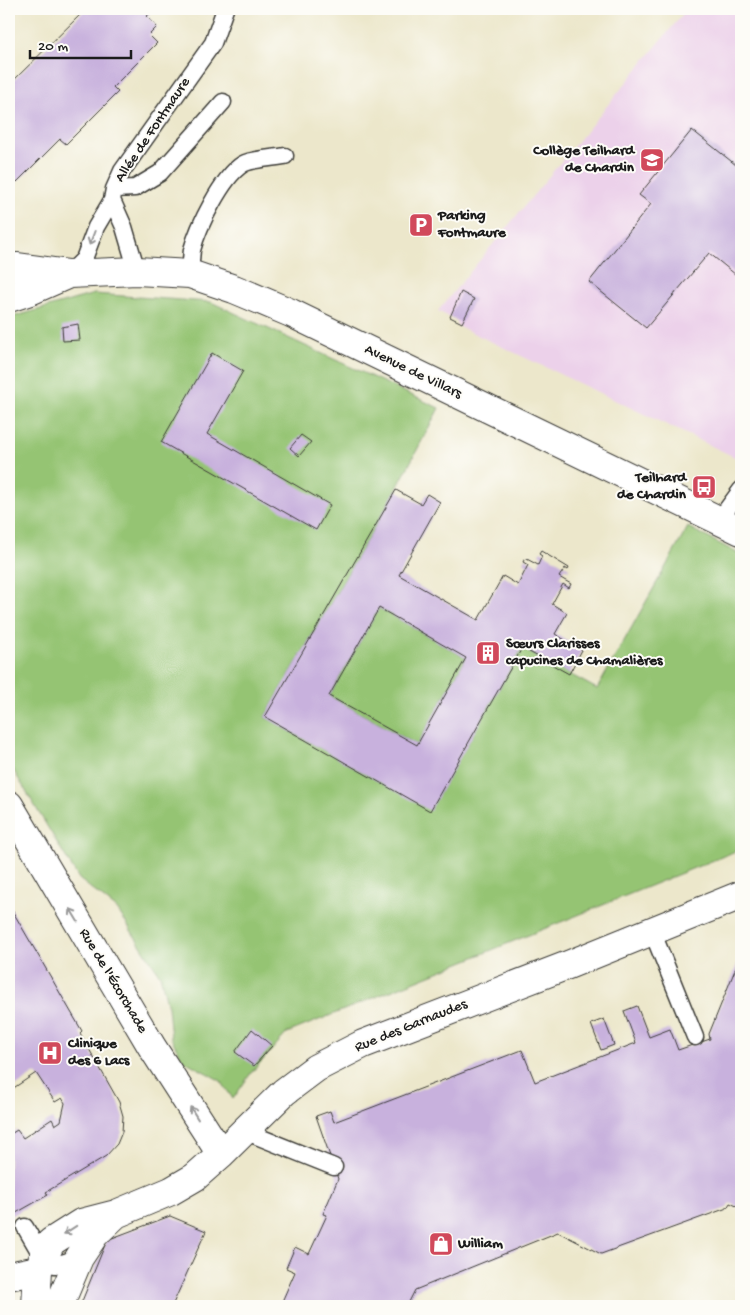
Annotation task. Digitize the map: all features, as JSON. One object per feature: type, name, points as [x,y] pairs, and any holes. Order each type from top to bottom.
[{"type":"street","name":"Avenue de Villars","points":[[9,268],[18,267],[69,274],[137,272],[190,274],[234,289],[291,313],[730,526]]},
{"type":"street","name":"Avenue de Villars","points":[[9,298],[30,292],[69,274]]},
{"type":"street","name":"Rue de l'Écorchade","points":[[9,805],[152,1047],[222,1154]]},
{"type":"street","name":"Rue des Garnaudes","points":[[41,1264],[51,1242],[81,1223],[116,1214],[171,1191],[196,1177],[222,1154],[284,1092],[316,1068],[363,1044],[741,895]]},
{"type":"street","name":"Rue des Garnaudes","points":[[58,1306],[80,1258],[96,1234],[116,1214]]},
{"type":"street","points":[[9,1276],[41,1264]]},
{"type":"street","points":[[36,1306],[41,1264]]},
{"type":"street","points":[[41,1264],[51,1296],[51,1306]]},
{"type":"lane","name":"Allée de Fontmaure","points":[[69,274],[84,259],[96,227],[113,194],[122,171],[213,44],[225,9]]},
{"type":"lane","points":[[137,272],[113,194],[135,188],[160,173],[223,102]]},
{"type":"lane","points":[[190,274],[192,251],[202,225],[218,192],[230,175],[244,163],[285,156]]},
{"type":"lane","points":[[730,526],[741,490]]},
{"type":"lane","points":[[652,931],[695,1037]]},
{"type":"lane","points":[[244,1131],[334,1167]]},
{"type":"lane","points":[[25,1227],[41,1264],[55,1265],[80,1258]]},
{"type":"shaded area","name":"Collège Teilhard de Chardin","points":[[687,9],[741,9],[741,460],[456,325],[457,321],[438,311]]},
{"type":"green space","points":[[94,294],[211,302],[439,408],[396,490],[265,717],[430,810],[522,648],[597,689],[688,527],[741,555],[741,849],[287,1033],[251,1073],[233,1099],[221,1081],[183,1060],[171,1038],[168,1007],[160,975],[117,909],[79,879],[9,763],[9,318]]},
{"type":"green space","points":[[379,608],[466,658],[417,745],[329,696]]},
{"type":"building","points":[[86,9],[155,9],[147,16],[157,27],[149,35],[157,43],[113,87],[118,92],[66,144],[60,139],[17,182],[9,174],[9,85]]},
{"type":"building","points":[[692,130],[741,169],[741,279],[709,253],[646,328],[589,282],[651,204],[639,195]]},
{"type":"building","points":[[461,292],[474,299],[462,323],[450,317]]},
{"type":"building","points":[[78,324],[80,340],[63,341],[62,327]]},
{"type":"building","points":[[212,353],[243,371],[207,434],[330,505],[316,530],[161,442]]},
{"type":"building","points":[[301,435],[311,442],[299,456],[290,448]]},
{"type":"building","name":"Sœurs Clarisses capucines de Chamalières","points":[[396,490],[421,504],[427,494],[440,502],[399,575],[478,620],[503,576],[518,585],[528,565],[523,562],[525,558],[538,565],[542,556],[539,554],[541,551],[569,568],[568,570],[565,568],[559,577],[571,584],[569,588],[563,584],[552,604],[567,613],[555,634],[582,650],[569,674],[522,648],[430,811],[265,717]],"holes":[[[379,608],[466,658],[417,745],[329,696]]]},
{"type":"building","name":"Clinique des 6 Lacs","points":[[9,905],[82,1031],[80,1033],[119,1102],[123,1116],[122,1132],[117,1144],[106,1156],[46,1192],[48,1195],[9,1217],[9,1135],[17,1130],[23,1138],[52,1119],[55,1125],[61,1121],[65,1103],[62,1098],[55,1102],[36,1073],[9,1091]]},
{"type":"building","points":[[741,955],[741,1208],[730,1203],[727,1208],[601,1254],[558,1232],[415,1290],[407,1306],[280,1306],[295,1272],[286,1268],[295,1247],[309,1254],[327,1215],[323,1214],[338,1179],[316,1116],[330,1111],[334,1122],[522,1050],[535,1082],[636,1043],[624,1011],[637,1006],[649,1037],[670,1029],[678,1050],[710,1039],[709,1034]]},
{"type":"building","points":[[604,1019],[614,1045],[601,1050],[591,1024]]},
{"type":"building","points":[[252,1029],[272,1046],[254,1066],[235,1052]]},
{"type":"building","points":[[170,1216],[206,1231],[172,1306],[80,1306],[107,1240]]},
{"type":"place","name":"Collège Teilhard de Chardin","points":[[652,160]]},
{"type":"place","name":"Parking Fontmaure","points":[[421,225]]},
{"type":"place","name":"Teilhard de Chardin","points":[[704,487]]},
{"type":"place","name":"Sœurs Clarisses capucines de Chamalières","points":[[488,653]]},
{"type":"place","name":"Clinique des 6 Lacs","points":[[50,1053]]},
{"type":"place","name":"William","points":[[441,1244]]}]
